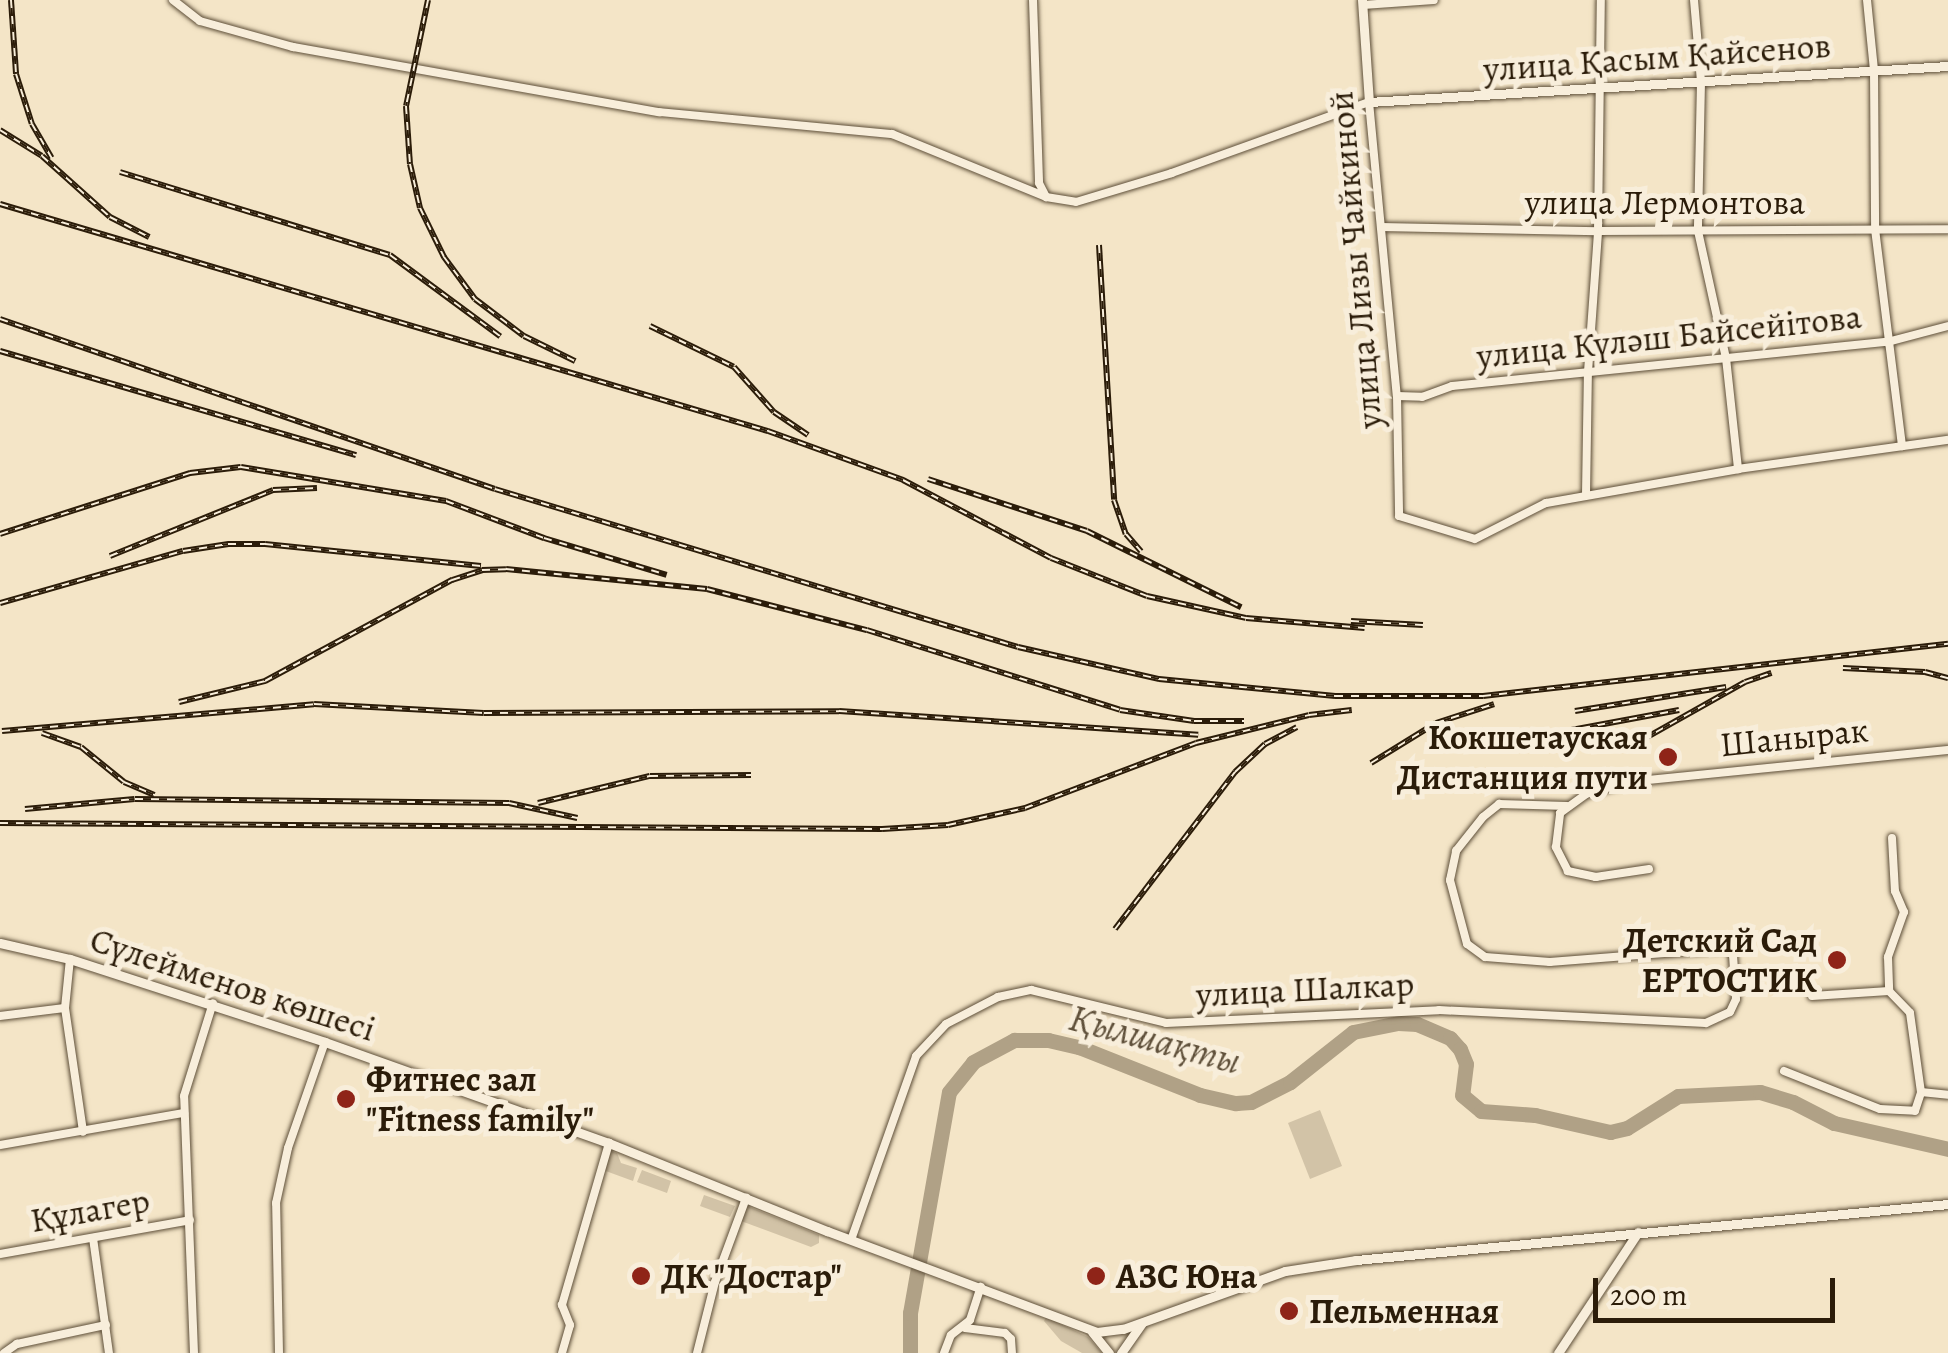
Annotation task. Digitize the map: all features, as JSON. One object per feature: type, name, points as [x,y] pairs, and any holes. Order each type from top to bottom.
[{"type":"street","points":[[173,0],[200,21],[310,50],[658,112],[892,134],[1046,197],[1076,202],[1172,173],[1369,102]]},
{"type":"street","points":[[1032,0],[1039,182],[1046,197]]},
{"type":"street","points":[[1362,2],[1434,0]]},
{"type":"street","points":[[1601,0],[1598,231],[1588,372],[1586,495],[1948,440]]},
{"type":"street","points":[[1694,0],[1700,82],[1698,230],[1726,358],[1738,469]]},
{"type":"street","points":[[1868,0],[1874,70],[1875,229],[1902,446]]},
{"type":"street","name":"улица Лизы Чайкиной","points":[[1362,2],[1396,396],[1399,516],[1475,538],[1546,503],[1586,495]]},
{"type":"street","name":"улица Қасым Қайсенов","points":[[1369,102],[1948,66]]},
{"type":"street","name":"улица Лермонтова","points":[[1381,226],[1598,231],[1948,228]]},
{"type":"street","name":"улица Күләш Байсейітова","points":[[1396,396],[1422,397],[1452,386],[1887,342],[1948,326]]},
{"type":"street","name":"Шанырак","points":[[1567,806],[1598,789],[1627,782],[1948,750]]},
{"type":"street","name":"улица Шалкар","points":[[851,1240],[916,1056],[946,1024],[998,996],[1031,990],[1166,1023],[1439,1010],[1706,1022],[1723,1017],[1734,1006],[1731,950],[1550,962],[1485,957],[1471,949],[1450,880],[1456,850],[1488,810],[1500,804],[1567,806]]},
{"type":"street","points":[[1567,806],[1554,832],[1558,854],[1568,871],[1596,877],[1649,869]]},
{"type":"street","points":[[1784,1071],[1880,1109],[1915,1111],[1921,1092],[1910,1013],[1889,990],[1888,957],[1904,912],[1896,891],[1892,838]]},
{"type":"street","name":"Сүлейменов көшесі","points":[[0,943],[70,959],[326,1042],[609,1143],[1090,1330]]},
{"type":"street","points":[[70,959],[65,1008],[82,1132]]},
{"type":"street","points":[[1812,996],[1889,990]]},
{"type":"street","points":[[194,1353],[184,1113],[186,1084],[213,1003]]},
{"type":"street","points":[[0,1016],[65,1008]]},
{"type":"street","points":[[279,1353],[276,1204],[288,1148],[326,1042]]},
{"type":"street","points":[[1921,1092],[1948,1095]]},
{"type":"street","points":[[0,1145],[184,1113]]},
{"type":"street","points":[[562,1353],[570,1326],[562,1305],[609,1143]]},
{"type":"street","points":[[697,1353],[715,1282],[746,1198]]},
{"type":"street","points":[[1090,1330],[1112,1332],[1286,1271],[1406,1254],[1948,1204]]},
{"type":"street","name":"Құлагер","points":[[0,1254],[190,1220]]},
{"type":"street","points":[[1558,1353],[1638,1232]]},
{"type":"street","points":[[93,1238],[109,1353]]},
{"type":"street","points":[[944,1353],[952,1336],[965,1328],[981,1287]]},
{"type":"street","points":[[1121,1353],[1128,1338],[1149,1317]]},
{"type":"street","points":[[4,1353],[17,1344],[106,1325]]},
{"type":"street","points":[[965,1328],[1004,1333],[1010,1338],[1012,1353]]},
{"type":"street","points":[[1090,1330],[1109,1353]]},
{"type":"shaded area","points":[[1320,1110],[1342,1166],[1310,1179],[1288,1123]]},
{"type":"shaded area","points":[[610,1151],[617,1153],[621,1163],[637,1168],[633,1181],[603,1170]]},
{"type":"shaded area","points":[[642,1170],[671,1181],[667,1193],[637,1182]]},
{"type":"shaded area","points":[[704,1195],[735,1206],[730,1217],[700,1206]]},
{"type":"shaded area","points":[[747,1206],[819,1235],[819,1243],[811,1247],[741,1221]]},
{"type":"shaded area","points":[[1046,1317],[1088,1337],[1102,1353],[1082,1353],[1061,1341],[1044,1321]]},
{"type":"waterway","name":"Қылшақты","points":[[910,1353],[910,1313],[949,1092],[973,1062],[1014,1040],[1048,1040],[1079,1047],[1200,1095],[1236,1103],[1251,1102],[1290,1082],[1353,1032],[1398,1023],[1417,1024],[1450,1038],[1460,1049],[1466,1064],[1462,1095],[1481,1111],[1535,1115],[1610,1132],[1627,1128],[1678,1096],[1760,1092],[1793,1102],[1834,1123],[1948,1149]]},
{"type":"railway","points":[[11,0],[16,74],[32,124],[52,158]]},
{"type":"railway","points":[[428,0],[406,106],[410,164],[420,208],[444,257],[475,299],[524,336],[575,361]]},
{"type":"railway","points":[[0,130],[42,156],[110,217],[149,237]]},
{"type":"railway","points":[[120,172],[390,255],[500,336]]},
{"type":"railway","points":[[0,204],[768,431],[903,480],[1051,558],[1147,596],[1246,618],[1365,628]]},
{"type":"railway","points":[[1099,245],[1114,500],[1126,534],[1141,551]]},
{"type":"railway","points":[[0,319],[495,489],[1018,647],[1159,679],[1335,696],[1483,696],[1948,644]]},
{"type":"railway","points":[[650,326],[734,367],[774,412],[808,435]]},
{"type":"railway","points":[[0,351],[356,455]]},
{"type":"railway","points":[[0,534],[190,473],[241,467],[446,501],[544,538],[667,575]]},
{"type":"railway","points":[[928,479],[1087,531],[1241,607]]},
{"type":"railway","points":[[110,556],[273,490],[317,488]]},
{"type":"railway","points":[[0,603],[183,551],[228,544],[265,544],[481,566]]},
{"type":"railway","points":[[179,702],[265,681],[452,580],[482,570],[506,569],[707,589],[867,630],[1120,710],[1194,721],[1244,721]]},
{"type":"railway","points":[[1351,621],[1423,625]]},
{"type":"railway","points":[[1843,668],[1925,672],[1948,678]]},
{"type":"railway","points":[[1642,740],[1745,682],[1771,673]]},
{"type":"railway","points":[[1575,711],[1726,687]]},
{"type":"railway","points":[[2,731],[314,704],[484,713],[839,711],[1198,735]]},
{"type":"railway","points":[[1371,763],[1436,723],[1494,704]]},
{"type":"railway","points":[[0,823],[882,829],[948,825],[1025,808],[1196,743],[1309,715],[1352,710]]},
{"type":"railway","points":[[1566,731],[1679,710]]},
{"type":"railway","points":[[1115,929],[1235,772],[1265,744],[1297,727]]},
{"type":"railway","points":[[42,733],[81,747],[124,782],[154,795]]},
{"type":"railway","points":[[538,803],[650,776],[751,775]]},
{"type":"railway","points":[[25,809],[135,799],[509,803],[577,818]]},
{"type":"place","name":"Кокшетауская Дистанция пути","points":[[1668,757]]},
{"type":"place","name":"Детский Сад ЕРТОСТИК","points":[[1837,960]]},
{"type":"place","name":"Фитнес зал \"Fitness family\"","points":[[346,1099]]},
{"type":"place","name":"ДК \"Достар\"","points":[[641,1276]]},
{"type":"place","name":"АЗС Юна","points":[[1096,1276]]},
{"type":"place","name":"Пельменная","points":[[1289,1311]]}]
